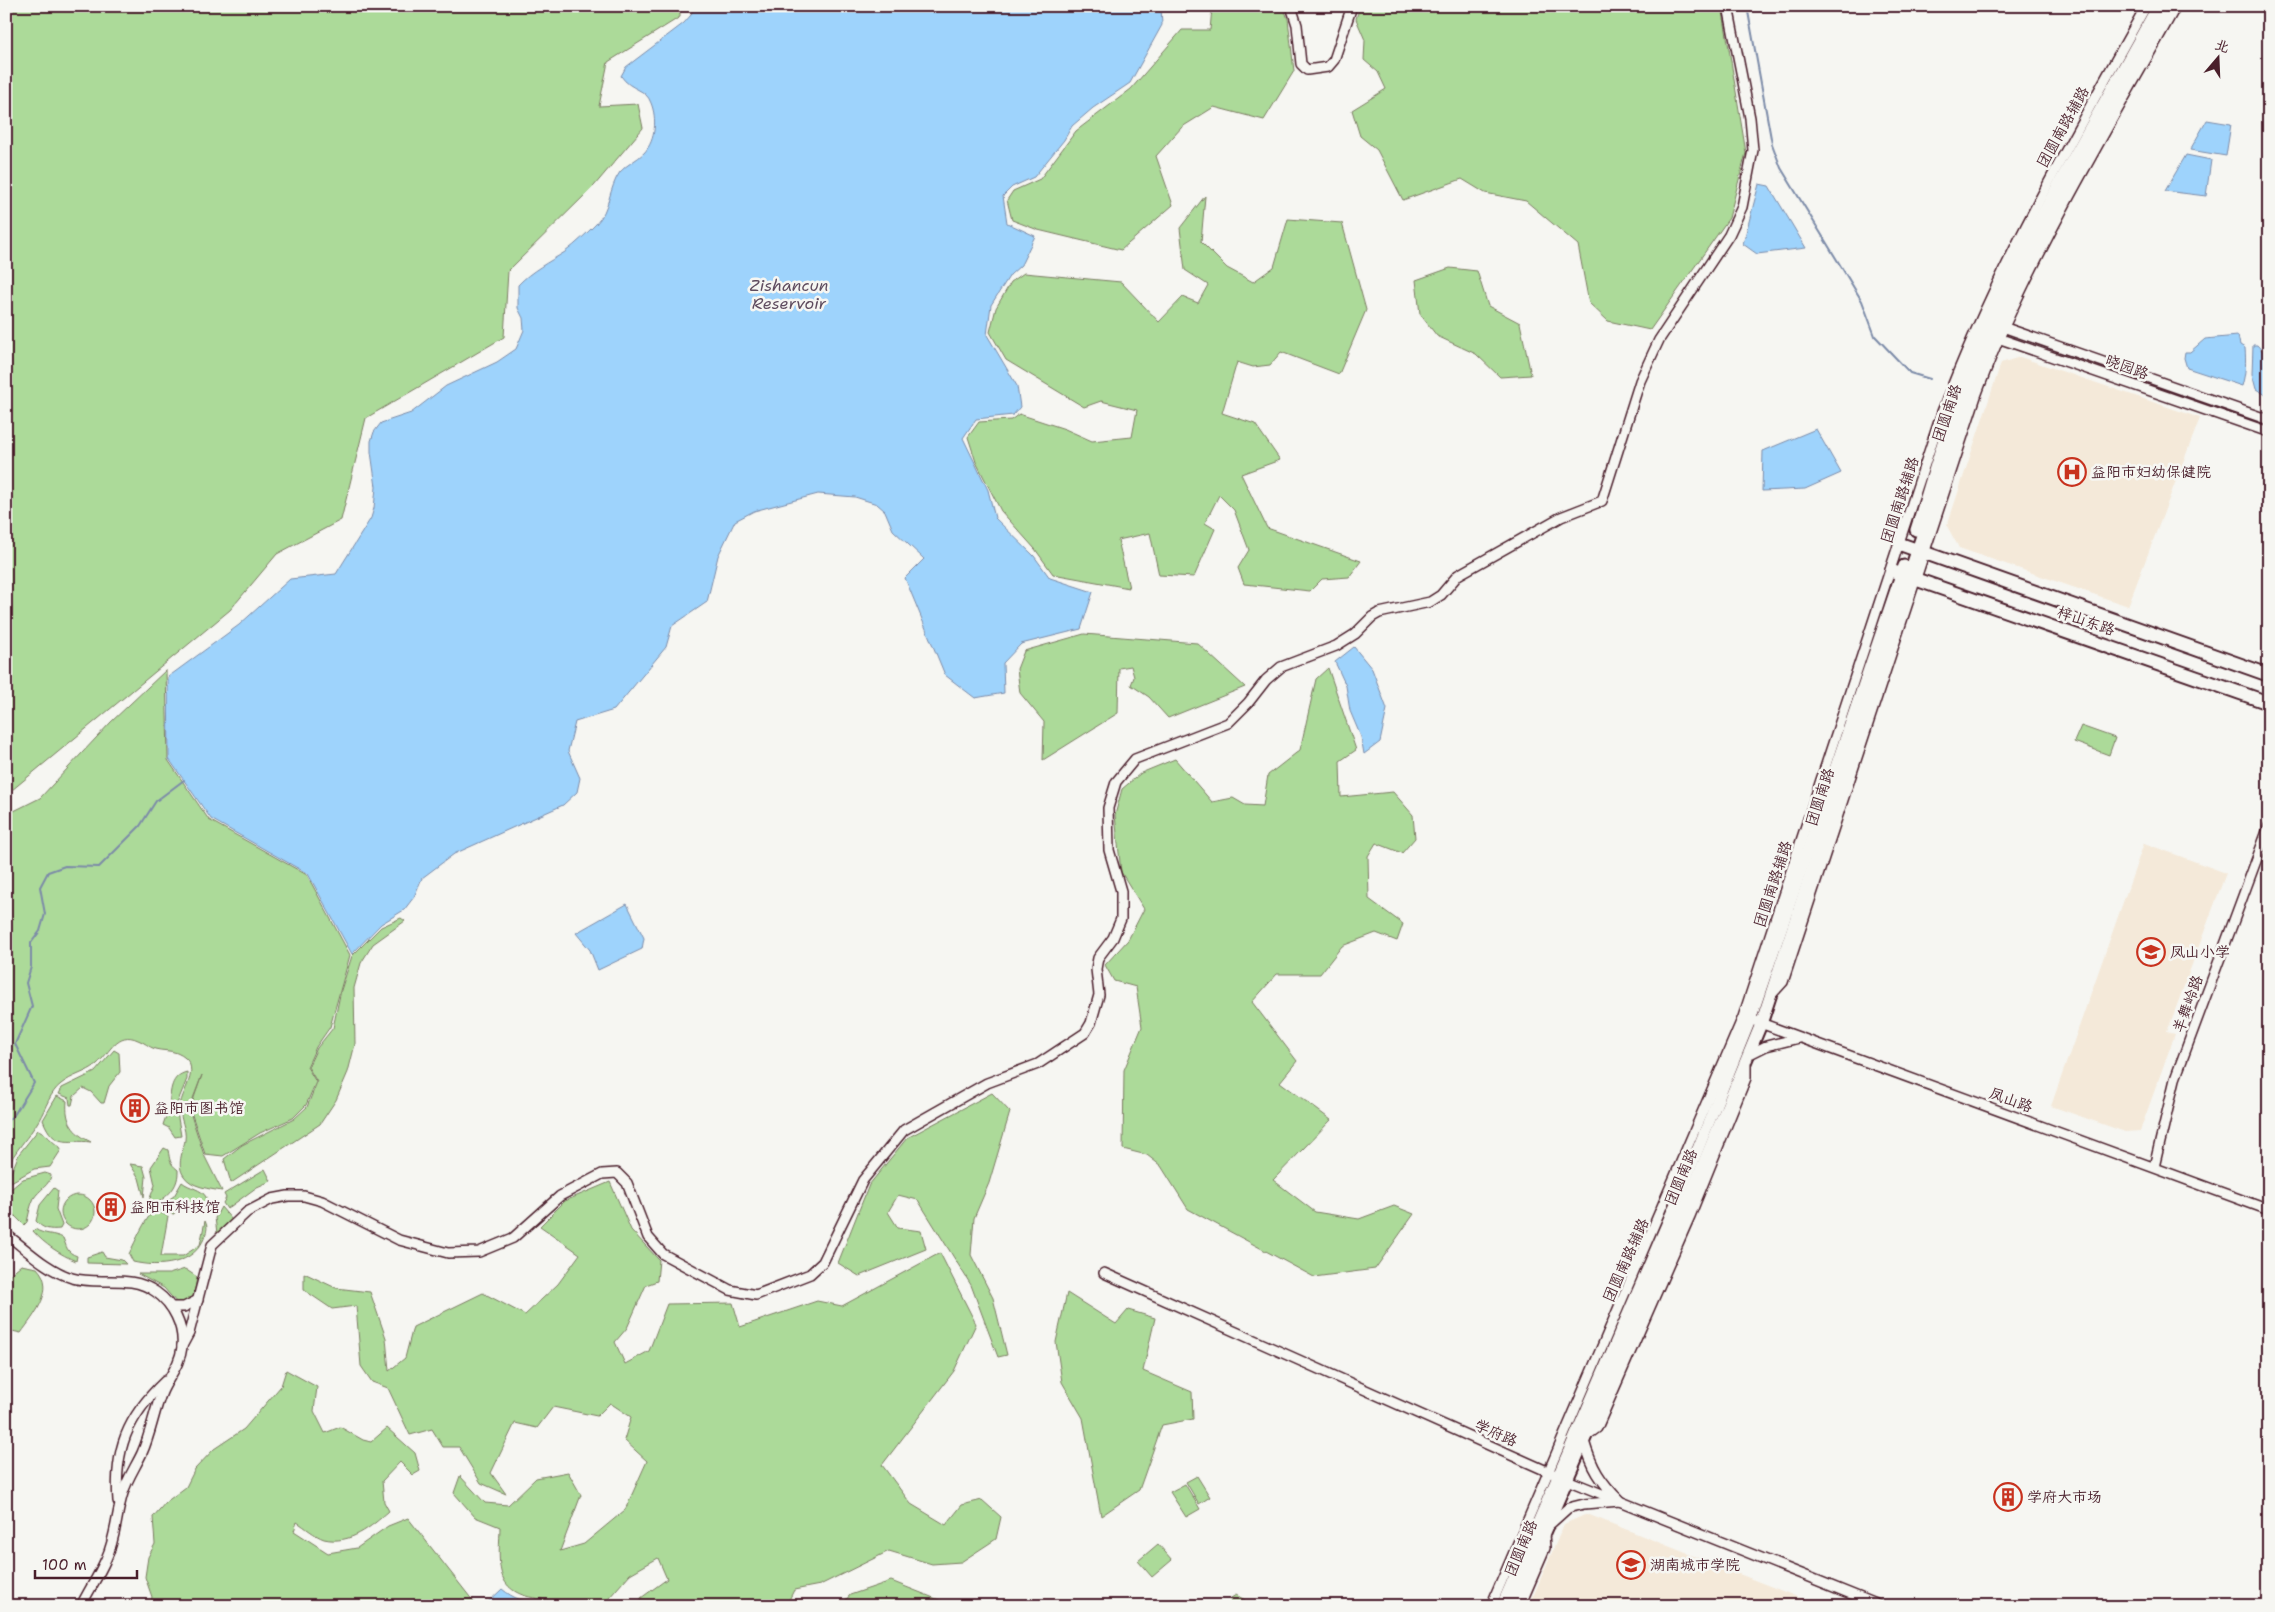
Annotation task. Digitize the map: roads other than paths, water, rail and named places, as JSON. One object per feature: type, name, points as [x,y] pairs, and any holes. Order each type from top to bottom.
[{"type":"highway","name":"梓山东路","points":[[1914,549],[2269,675]]},
{"type":"highway","name":"梓山东路","points":[[1905,575],[2269,703]]},
{"type":"main road","name":"团圆南路","points":[[1502,1606],[1674,1208],[1751,1020],[1991,328],[2038,218],[2158,6]]},
{"type":"main road","name":"团圆南路","points":[[1914,549],[1954,406],[1991,328],[2040,234],[2168,6]]},
{"type":"main road","points":[[1963,411],[1976,396]]},
{"type":"main road","name":"团圆南路","points":[[1512,1606],[1545,1529],[1558,1476],[1585,1439],[1683,1213],[1747,1057],[1751,1020],[1770,997],[1905,575]]},
{"type":"street","points":[[1291,6],[1297,25],[1301,64],[1307,70],[1328,67],[1334,60],[1352,6]]},
{"type":"street","points":[[81,1606],[107,1559],[114,1537],[123,1493],[142,1453],[162,1391],[179,1360],[182,1346],[189,1333],[212,1245],[247,1212],[272,1199],[304,1196],[322,1201],[399,1240],[448,1253],[479,1252],[513,1238],[560,1196],[602,1174],[617,1173],[627,1184],[648,1237],[663,1254],[730,1290],[756,1295],[810,1274],[823,1262],[863,1180],[904,1130],[987,1083],[1038,1064],[1085,1033],[1091,1023],[1099,995],[1096,969],[1098,958],[1114,938],[1121,919],[1121,891],[1109,850],[1108,808],[1116,782],[1135,759],[1228,723],[1248,703],[1266,680],[1281,667],[1336,646],[1355,634],[1372,617],[1379,613],[1430,602],[1441,595],[1458,574],[1561,517],[1602,500],[1640,381],[1658,340],[1728,235],[1742,207],[1753,150],[1750,118],[1728,6]]},
{"type":"street","name":"团圆南路辅路","points":[[1905,575],[1976,396],[1991,328],[2028,219],[2146,6]]},
{"type":"street","name":"团圆南路辅路","points":[[1991,328],[2070,196],[2176,6]]},
{"type":"street","name":"晓园路","points":[[1991,328],[2269,420]]},
{"type":"street","name":"晓园路","points":[[1991,328],[2269,432]]},
{"type":"street","name":"羊舞岭路","points":[[2154,1167],[2167,1106],[2175,1079],[2269,826]]},
{"type":"street","name":"凤山路","points":[[1751,1020],[2269,1210]]},
{"type":"street","points":[[1747,1057],[1766,1046],[1800,1038]]},
{"type":"street","points":[[6,1234],[57,1271],[71,1278],[130,1281],[142,1284],[155,1291],[171,1306],[178,1320],[182,1346]]},
{"type":"street","name":"学府路","points":[[1104,1273],[1558,1476],[1881,1606]]},
{"type":"street","points":[[171,1306],[184,1307],[198,1300]]},
{"type":"street","points":[[119,1510],[117,1488],[119,1456],[129,1426],[144,1403],[171,1376]]},
{"type":"street","points":[[1585,1439],[1591,1465],[1604,1485],[1620,1501]]},
{"type":"street","points":[[1491,1606],[1558,1476]]},
{"type":"street","points":[[1520,1606],[1545,1548],[1545,1529],[1568,1508],[1584,1504],[1620,1501]]},
{"type":"street","points":[[85,1606],[88,1592]]},
{"type":"water","name":"Zishancun Reservoir","points":[[694,6],[1161,6],[1162,25],[1130,83],[1093,108],[1072,126],[1064,140],[1034,177],[1012,187],[1003,196],[1007,223],[1035,236],[1021,265],[1010,275],[991,305],[987,335],[1017,386],[1020,407],[1013,415],[976,419],[963,438],[988,490],[995,518],[1034,556],[1050,578],[1093,592],[1081,629],[1021,644],[1003,663],[1004,693],[975,698],[945,675],[905,578],[924,559],[893,530],[885,511],[877,504],[855,497],[818,494],[754,511],[735,521],[718,556],[707,602],[672,626],[666,647],[614,710],[575,722],[568,751],[580,778],[577,792],[563,805],[454,854],[422,878],[414,897],[404,910],[381,924],[352,954],[308,874],[211,819],[169,759],[168,677],[239,625],[290,579],[336,574],[371,518],[374,508],[376,487],[371,441],[374,432],[381,423],[411,413],[446,386],[497,362],[516,349],[524,330],[523,318],[518,308],[518,285],[534,271],[569,249],[596,224],[604,212],[620,172],[644,153],[651,142],[655,122],[649,98],[621,76],[626,67],[684,23],[691,15]]},
{"type":"water","points":[[2207,120],[2231,124],[2226,156],[2190,150]]},
{"type":"water","points":[[2186,155],[2211,160],[2206,196],[2165,191]]},
{"type":"water","points":[[1759,184],[1769,186],[1806,248],[1757,254],[1743,244]]},
{"type":"water","points":[[2238,336],[2240,345],[2245,348],[2242,386],[2187,368],[2184,358],[2185,352],[2190,352],[2205,339]]},
{"type":"water","points":[[2253,345],[2257,345],[2269,358],[2269,397],[2256,389],[2252,374]]},
{"type":"water","points":[[1816,429],[1841,473],[1805,489],[1762,491],[1763,451]]},
{"type":"water","points":[[1354,647],[1372,669],[1387,709],[1380,742],[1364,754],[1361,737],[1350,711],[1346,686],[1335,662]]},
{"type":"water","points":[[627,904],[644,938],[642,949],[598,970],[590,950],[576,933]]},
{"type":"water","points":[[502,1589],[515,1598],[540,1603],[542,1606],[484,1606]]},
{"type":"waterway","points":[[1747,6],[1772,144],[1781,168],[1862,301],[1875,336],[1910,373],[1930,379]]},
{"type":"waterway","points":[[6,1122],[14,1115],[34,1083],[15,1044],[32,1006],[26,983],[31,967],[31,943],[40,931],[45,914],[40,887],[48,872],[65,866],[99,867],[140,826],[156,801],[184,780]]},
{"type":"place","name":"益阳市妇幼保健院","points":[[2072,472]]},
{"type":"place","name":"凤山小学","points":[[2151,952]]},
{"type":"place","name":"益阳市图书馆","points":[[135,1108]]},
{"type":"place","name":"益阳市科技馆","points":[[111,1207]]},
{"type":"place","name":"学府大市场","points":[[2008,1497]]},
{"type":"place","name":"湖南城市学院","points":[[1631,1565]]}]
